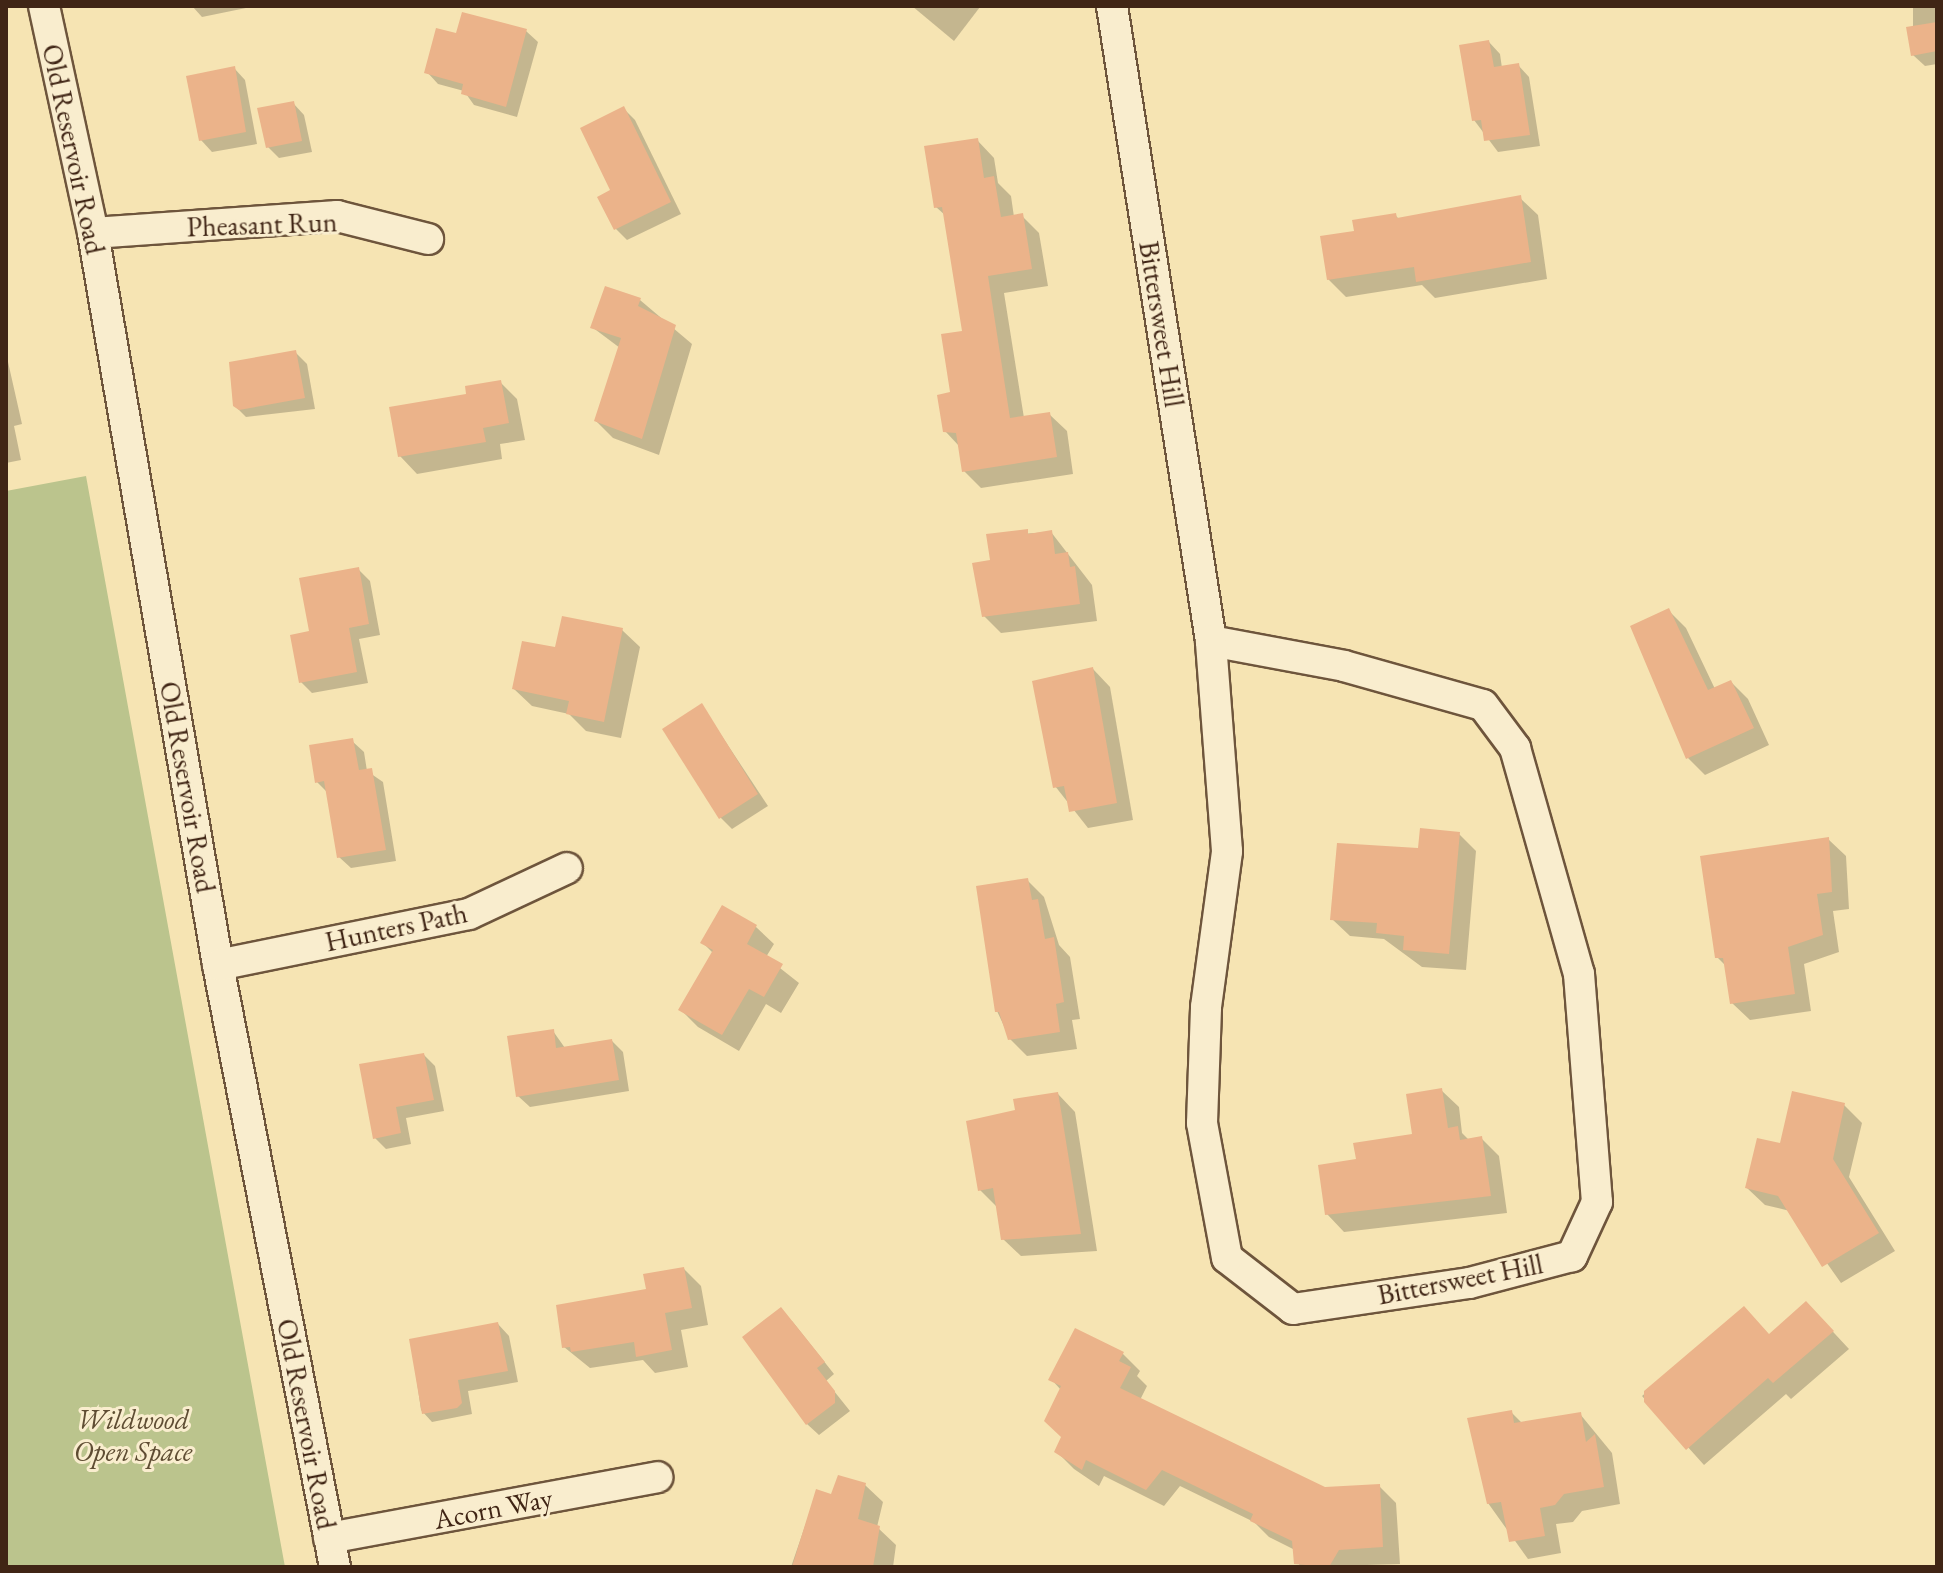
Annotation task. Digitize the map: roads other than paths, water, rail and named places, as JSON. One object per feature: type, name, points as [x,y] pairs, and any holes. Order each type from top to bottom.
[{"type":"street","name":"Old Reservoir Road","points":[[44,6],[93,233],[218,965],[332,1552]]},
{"type":"street","name":"Bittersweet Hill","points":[[1112,6],[1211,641],[1227,851],[1206,1007],[1202,1123],[1227,1258],[1293,1309],[1469,1283],[1572,1256],[1597,1202],[1579,974],[1515,748],[1483,705],[1344,666],[1211,641]]},
{"type":"street","name":"Pheasant Run","points":[[93,233],[337,216],[428,239]]},
{"type":"street","name":"Hunters Path","points":[[218,965],[469,914],[567,868]]},
{"type":"street","name":"Acorn Way","points":[[332,1552],[657,1477]]},
{"type":"park label","name":"Wildwood Open Space","points":[[133,1435]]}]
